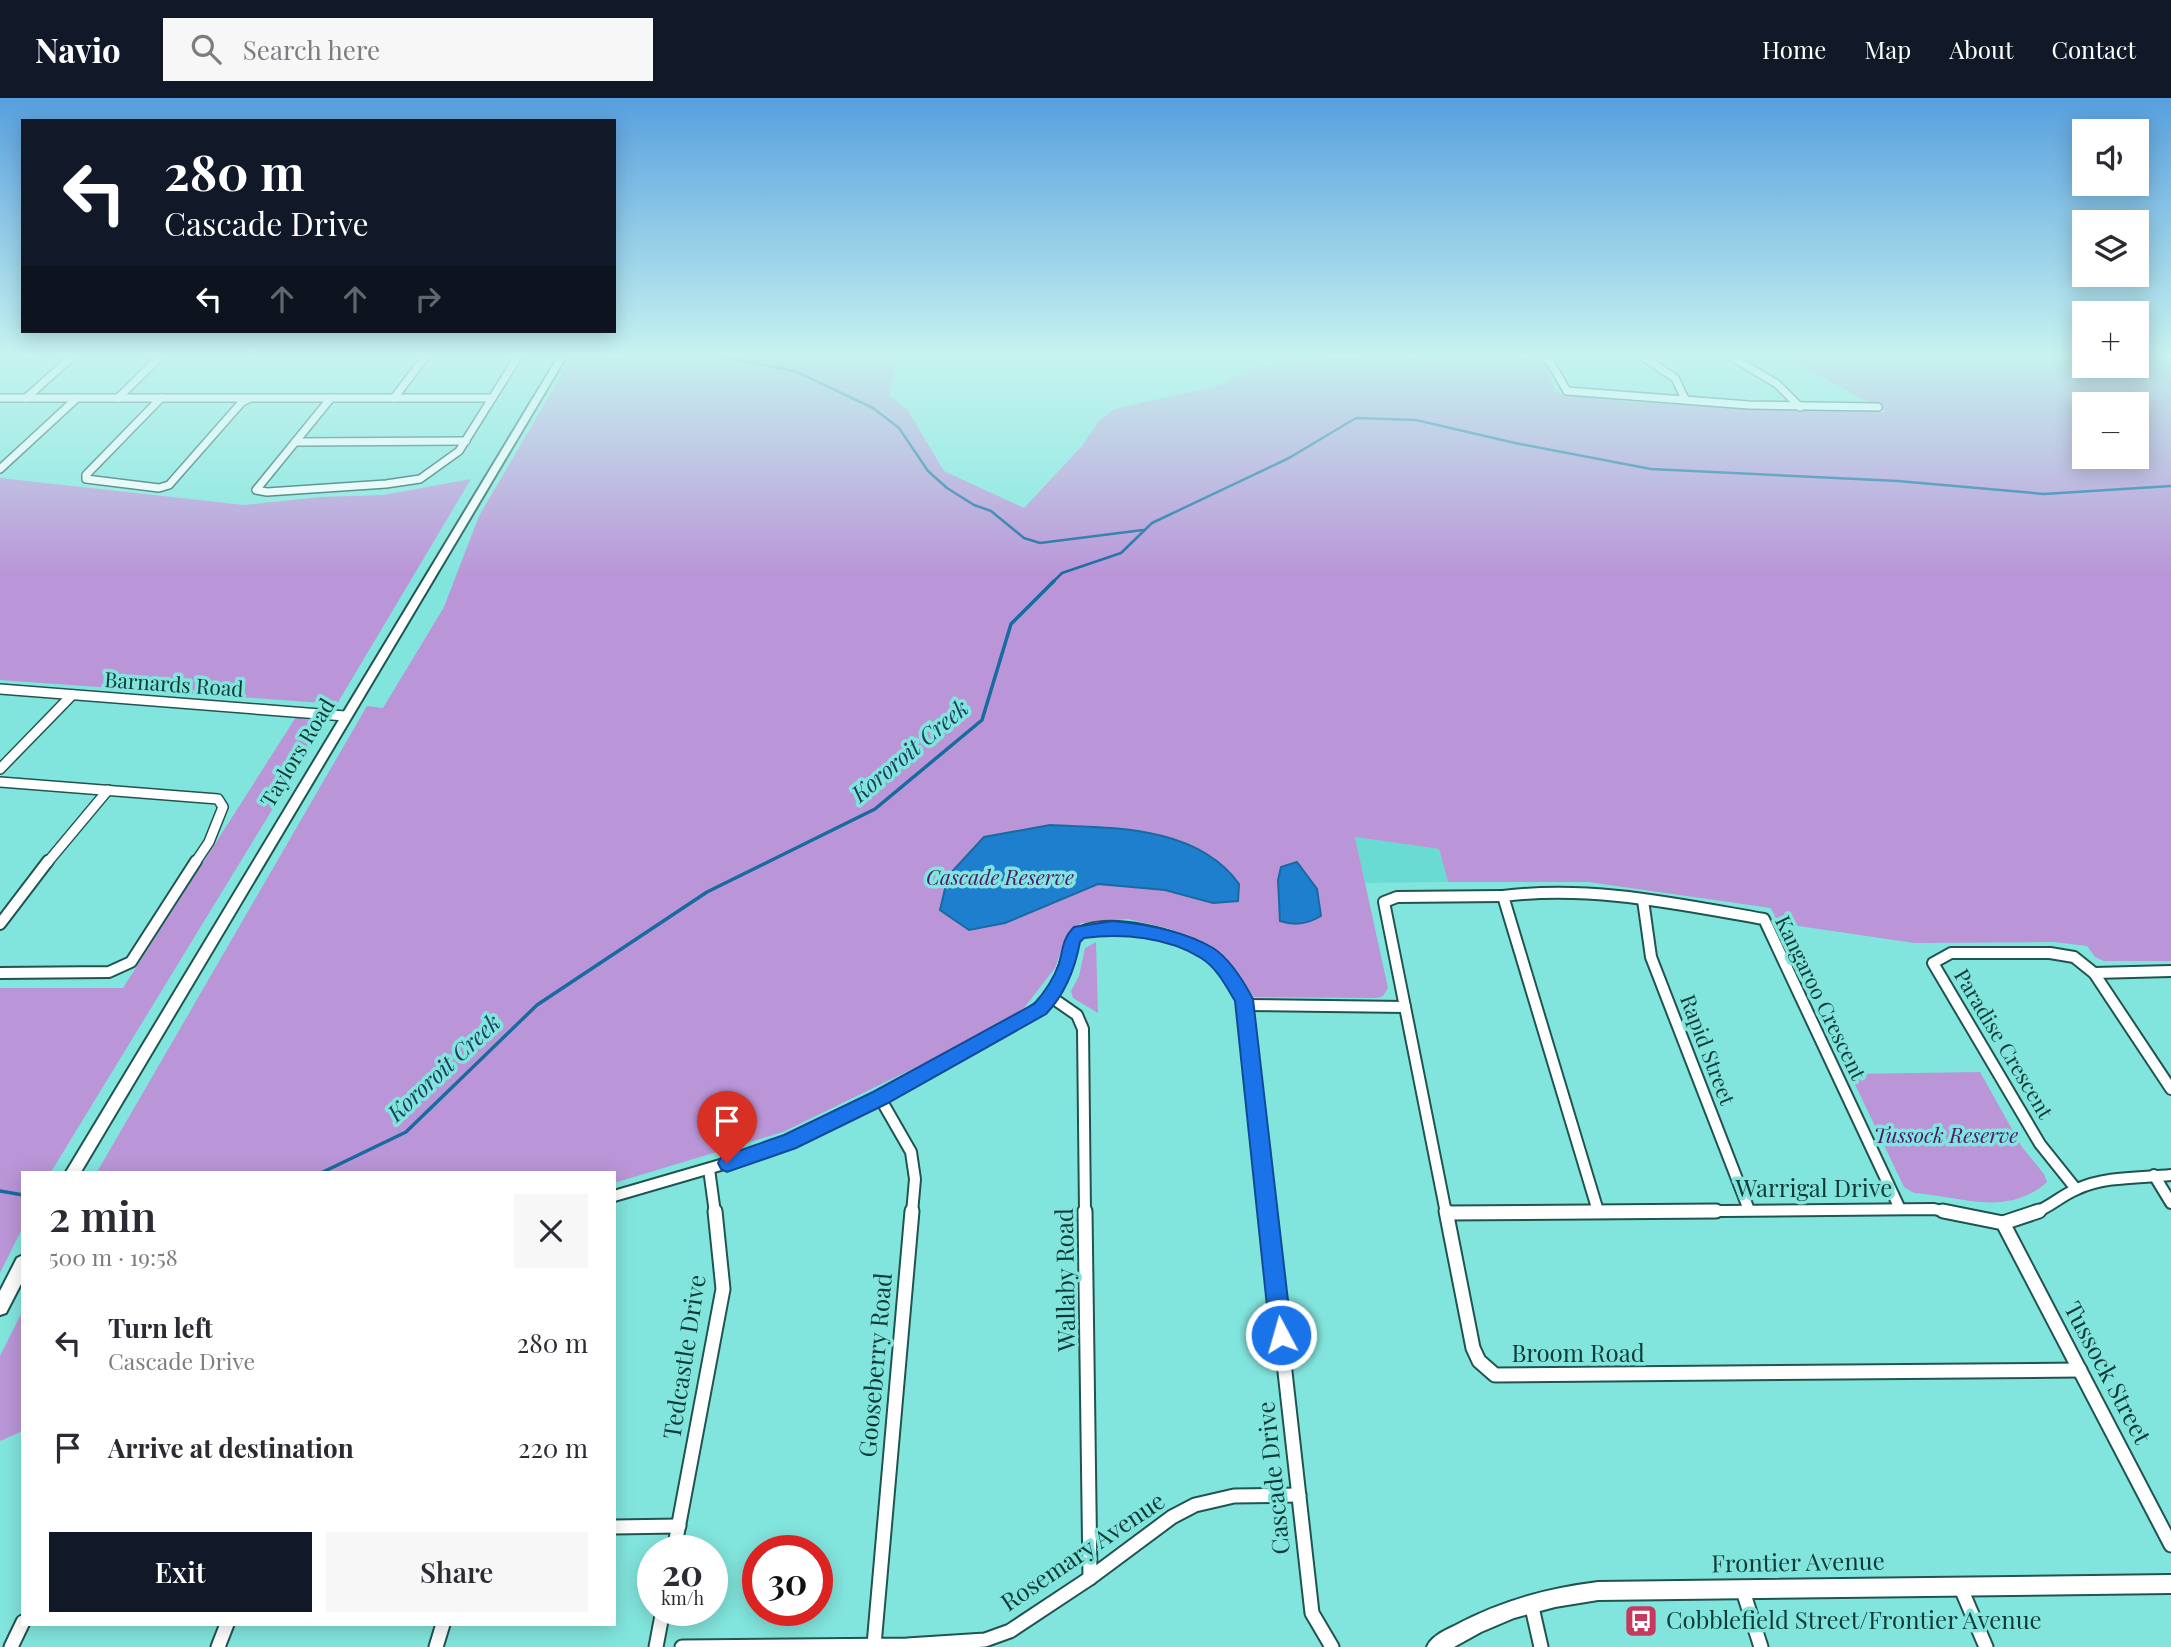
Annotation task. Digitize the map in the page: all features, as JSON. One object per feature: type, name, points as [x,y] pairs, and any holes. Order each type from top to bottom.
[{"type":"street","points":[[0,469],[43,429]]},
{"type":"street","points":[[131,429],[86,475],[86,479],[159,488],[169,485],[218,429]]},
{"type":"street","points":[[306,429],[256,490],[267,492],[386,484],[420,479],[459,451],[473,429]]},
{"type":"street","name":"Taylors Road","points":[[75,1171],[519,429]]},
{"type":"street","points":[[296,442],[466,441]]},
{"type":"street","name":"Barnards Road","points":[[0,689],[345,716]]},
{"type":"street","points":[[0,769],[72,695]]},
{"type":"street","points":[[0,782],[221,800],[223,807],[209,842],[131,962],[109,972],[0,973]]},
{"type":"street","points":[[0,924],[4,914],[108,790]]},
{"type":"street","name":"Kangaroo Crescent","points":[[1405,1007],[1384,902],[1397,897],[1589,892],[1764,919],[1900,1209]]},
{"type":"street","points":[[1503,896],[1598,1211]]},
{"type":"street","name":"Rapid Street","points":[[1643,900],[1651,957],[1749,1210]]},
{"type":"street","name":"Cascade Drive","points":[[616,1195],[709,1169],[789,1142],[880,1098],[1040,1009],[1051,997],[1068,962],[1072,939],[1079,932],[1090,928],[1113,927],[1135,930],[1180,942],[1207,953],[1223,967],[1236,984],[1244,1005],[1312,1613],[1332,1647]]},
{"type":"street","name":"Paradise Crescent","points":[[2076,1189],[2040,1144],[1933,963],[1951,953],[2050,953],[2074,957],[2094,973],[2171,1089]]},
{"type":"street","points":[[2094,973],[2171,971]]},
{"type":"street","name":"Wallaby Road","points":[[1051,997],[1077,1015],[1083,1029],[1090,1578]]},
{"type":"street","points":[[1244,1005],[1405,1007]]},
{"type":"street","name":"Broom Road","points":[[1405,1007],[1474,1348],[1479,1361],[1495,1375],[2080,1370]]},
{"type":"street","name":"Gooseberry Road","points":[[874,1645],[915,1179],[911,1152],[880,1098]]},
{"type":"street","name":"Tedcastle Drive","points":[[677,1535],[723,1289],[722,1260],[709,1169]]},
{"type":"street","points":[[2154,1175],[2171,1203]]},
{"type":"street","points":[[2003,1223],[2047,1208],[2076,1189],[2102,1181],[2171,1175]]},
{"type":"street","name":"Warrigal Drive","points":[[1447,1213],[1934,1209],[2003,1223]]},
{"type":"street","name":"Tussock Street","points":[[2003,1223],[2171,1545]]},
{"type":"street","points":[[0,1307],[21,1267]]},
{"type":"street","name":"Rosemary Avenue","points":[[682,1647],[874,1645],[985,1640],[1010,1631],[1090,1578],[1172,1517],[1195,1505],[1234,1496],[1298,1495]]},
{"type":"street","points":[[616,1527],[679,1526]]},
{"type":"street","name":"Frontier Avenue","points":[[1436,1647],[1494,1615],[1531,1602],[1598,1591],[2171,1584]]},
{"type":"street","points":[[1960,1586],[1986,1647]]},
{"type":"street","points":[[1742,1588],[1761,1647]]},
{"type":"street","points":[[1531,1602],[1541,1647]]},
{"type":"street","points":[[10,1647],[21,1626]]},
{"type":"street","points":[[218,1647],[226,1626]]},
{"type":"street","points":[[436,1647],[442,1626]]},
{"type":"street","points":[[656,1647],[660,1626]]},
{"type":"shaded area","points":[[1050,825],[1127,830],[1178,841],[1201,851],[1221,865],[1239,884],[1238,901],[1213,903],[1165,890],[1098,884],[1005,923],[969,930],[940,910],[948,876],[984,837]]},
{"type":"shaded area","points":[[1355,837],[1439,849],[1448,882],[1365,883]]},
{"type":"shaded area","points":[[1297,862],[1317,889],[1321,916],[1296,924],[1280,921],[1278,880],[1281,867]]},
{"type":"green space","name":"Cascade Reserve","points":[[530,429],[919,429],[944,471],[1024,508],[1082,446],[1093,429],[2072,429],[2072,469],[2149,469],[2149,429],[2171,429],[2171,961],[2104,961],[2095,957],[2087,946],[2054,942],[1914,943],[1778,923],[1771,908],[1588,882],[1448,882],[1439,849],[1355,837],[1388,988],[1383,996],[1377,998],[1254,997],[1234,971],[1200,940],[1170,929],[1128,919],[1081,923],[1065,939],[1055,968],[1024,1008],[986,1033],[783,1132],[616,1182],[616,1171],[98,1171],[367,706],[383,708],[444,607],[479,516]]},
{"type":"green space","points":[[0,478],[244,505],[321,497],[383,495],[471,479],[337,704],[0,680]]},
{"type":"green space","points":[[296,717],[313,721],[322,728],[52,1171],[21,1171],[21,1231],[0,1273],[0,988],[123,988]]},
{"type":"green space","points":[[1096,942],[1098,1013],[1073,998],[1071,991],[1079,976],[1085,948]]},
{"type":"green space","name":"Tussock Reserve","points":[[1980,1072],[2022,1147],[2044,1174],[2047,1182],[2032,1193],[1999,1202],[1914,1193],[1904,1187],[1850,1074]]},
{"type":"green space","points":[[21,1314],[21,1432],[0,1441],[0,1356]]},
{"type":"waterway","points":[[900,429],[928,471],[947,488],[974,505],[991,511],[1024,538],[1040,543],[1143,530]]},
{"type":"waterway","name":"Kororoit Creek","points":[[325,1171],[406,1132],[537,1005],[707,892],[875,809],[982,720],[1011,624],[1062,573],[1121,553],[1152,523],[1289,458],[1337,429]]},
{"type":"waterway","name":"Kororoit Creek","points":[[1456,429],[1651,469],[1898,481],[2044,494],[2171,486]]},
{"type":"waterway","name":"Kororoit Creek","points":[[0,1191],[21,1195]]},
{"type":"place","name":"Cobblefield Street/Frontier Avenue","points":[[1641,1621]]},
{"type":"route","points":[[727,1163],[789,1142],[880,1098],[1040,1009],[1060,981],[1068,962],[1072,939],[1079,932],[1090,928],[1113,927],[1180,942],[1207,953],[1223,967],[1244,999],[1281,1335]]}]
